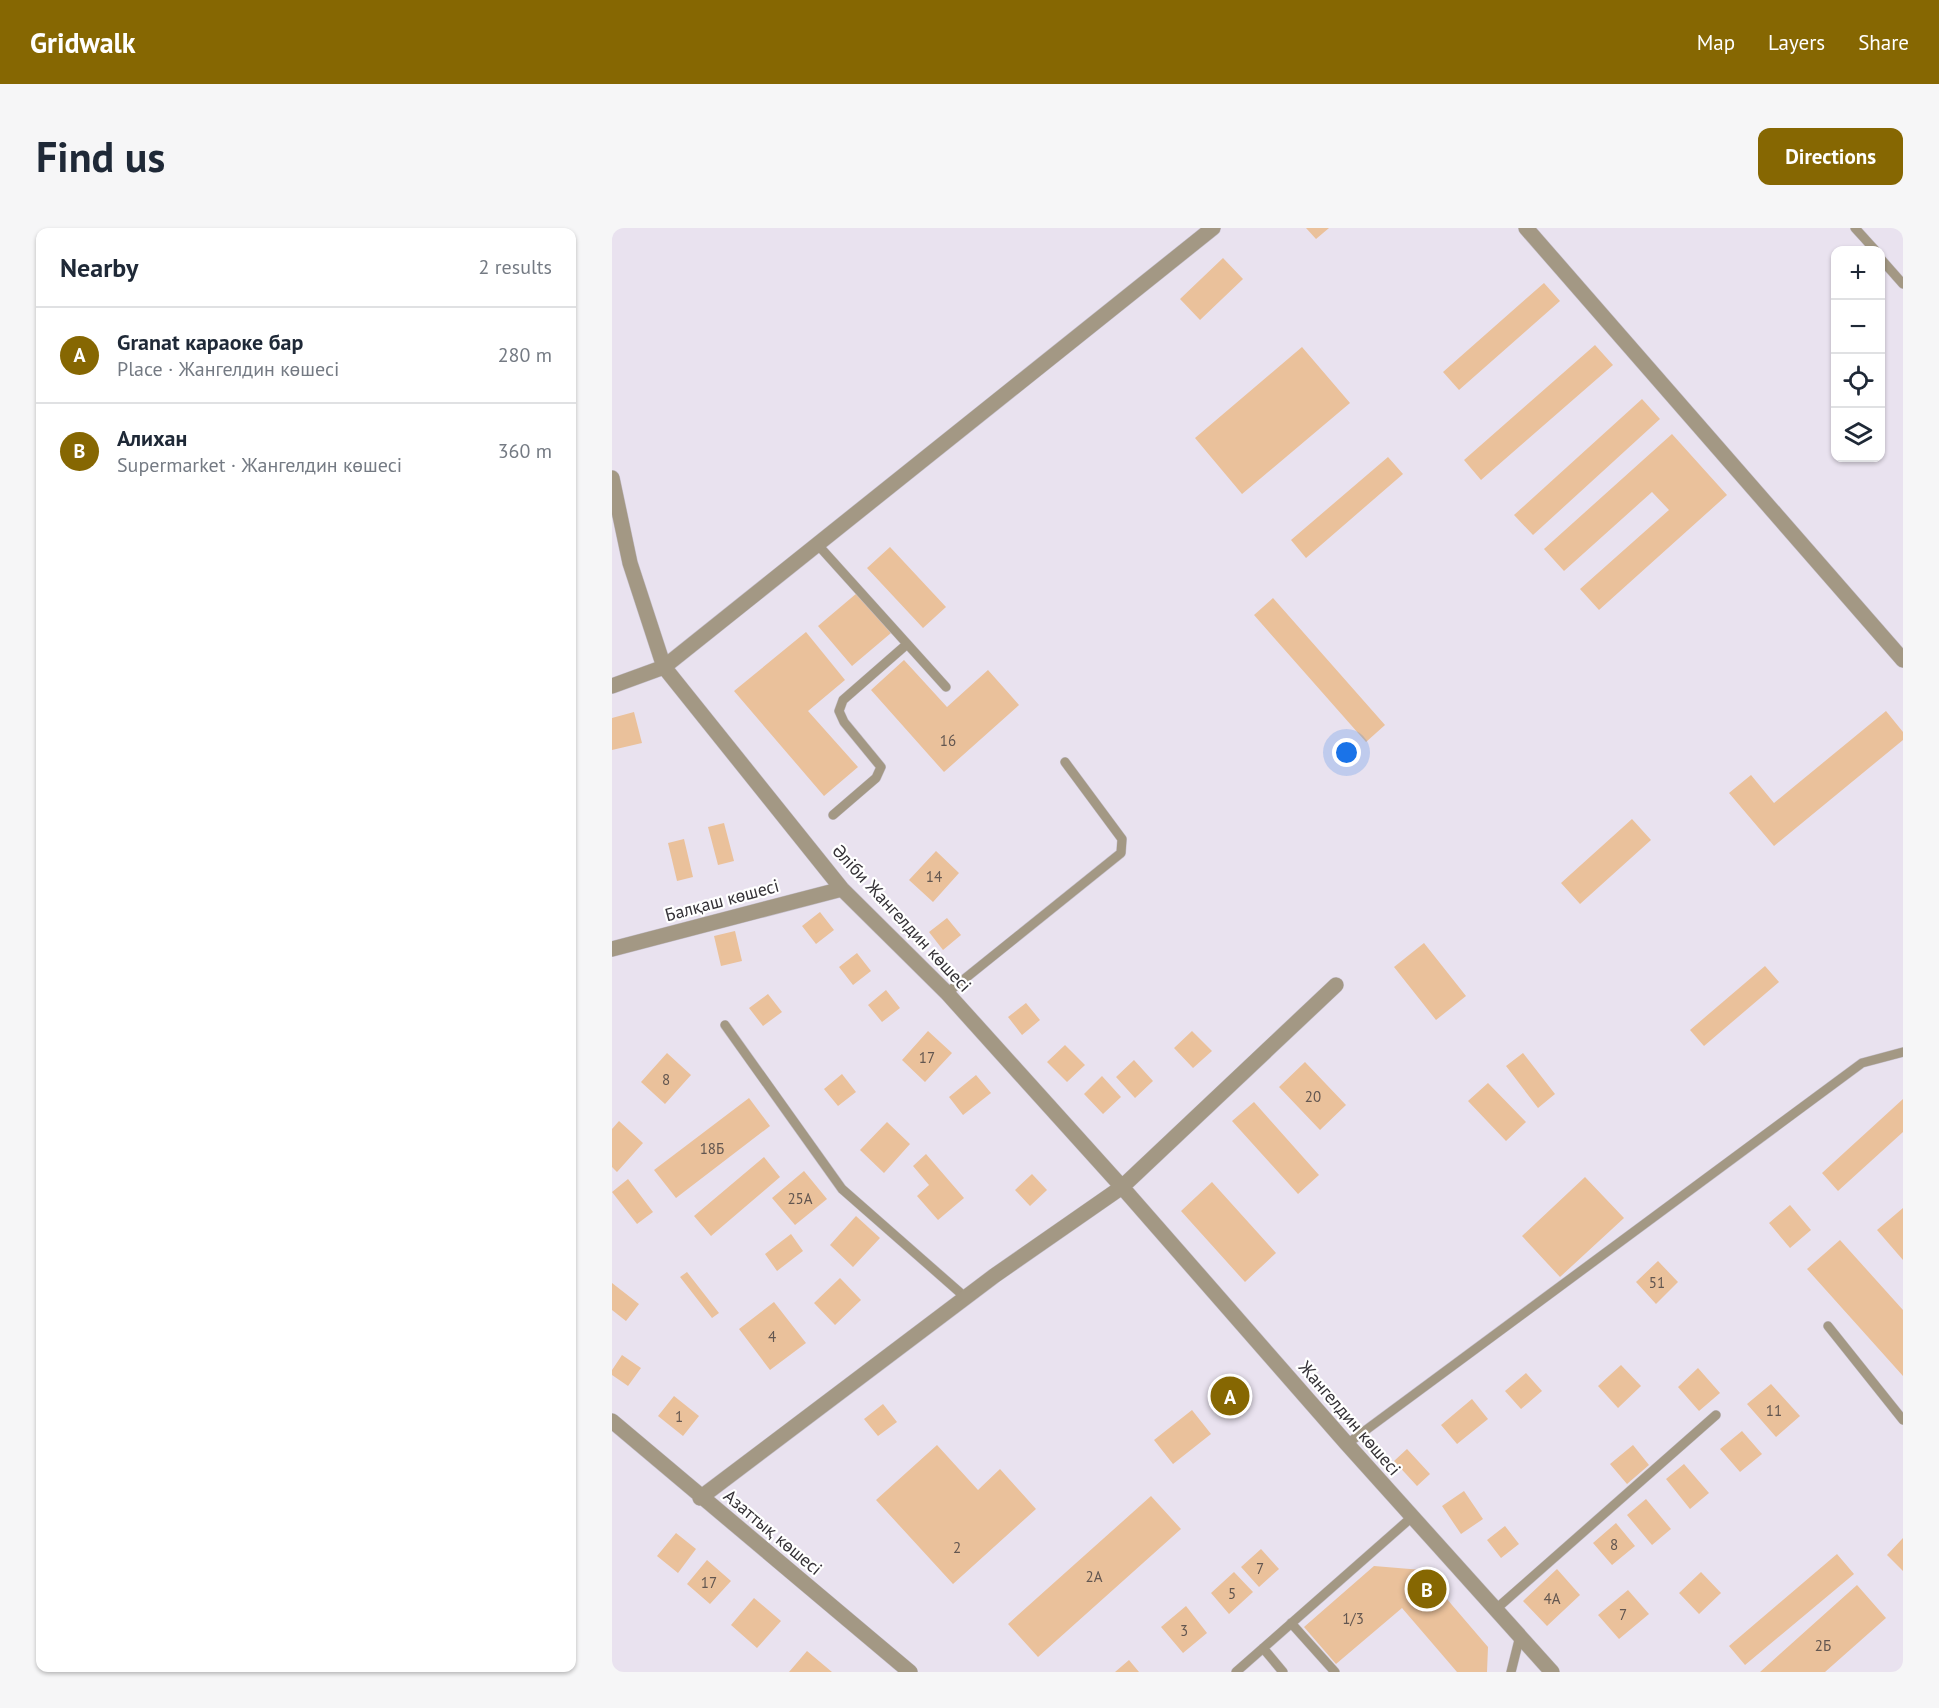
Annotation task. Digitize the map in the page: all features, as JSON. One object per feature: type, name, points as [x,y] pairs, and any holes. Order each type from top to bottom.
[{"type":"street","points":[[612,686],[664,667],[1213,228]]},
{"type":"street","points":[[1526,228],[1903,660]]},
{"type":"street","points":[[612,478],[630,563],[664,667]]},
{"type":"street","name":"Әліби Жангелдин көшесі","points":[[664,667],[842,889],[947,993],[1122,1187]]},
{"type":"street","name":"Балқаш көшесі","points":[[612,949],[842,889]]},
{"type":"street","points":[[700,1498],[965,1297],[1122,1187],[1336,986]]},
{"type":"street","name":"Жангелдин көшесі","points":[[1122,1187],[1347,1444],[1552,1672]]},
{"type":"street","name":"Азаттық көшесі","points":[[612,1421],[700,1498],[910,1672]]},
{"type":"lane","points":[[1855,228],[1871,246]]},
{"type":"lane","points":[[1885,263],[1903,284]]},
{"type":"lane","points":[[818,545],[946,687]]},
{"type":"lane","points":[[833,815],[876,778],[881,767],[844,722],[839,711],[843,700],[906,645]]},
{"type":"lane","points":[[947,993],[1121,853],[1122,839],[1065,762]]},
{"type":"lane","points":[[725,1025],[842,1190],[965,1297]]},
{"type":"lane","points":[[1347,1444],[1862,1063],[1903,1052]]},
{"type":"lane","points":[[1828,1326],[1903,1419]]},
{"type":"lane","points":[[1496,1609],[1716,1415]]},
{"type":"lane","points":[[1236,1672],[1412,1517]]},
{"type":"lane","points":[[1292,1623],[1335,1672]]},
{"type":"lane","points":[[1511,1672],[1520,1636]]},
{"type":"lane","points":[[1263,1648],[1283,1672]]},
{"type":"building","points":[[1306,228],[1329,228],[1316,239]]},
{"type":"building","points":[[1223,258],[1243,279],[1200,320],[1180,299]]},
{"type":"building","points":[[1544,283],[1560,301],[1459,390],[1443,372]]},
{"type":"building","points":[[1595,345],[1613,365],[1481,480],[1464,460]]},
{"type":"building","points":[[1302,347],[1350,403],[1242,494],[1195,438]]},
{"type":"building","points":[[1642,399],[1660,419],[1533,535],[1514,515]]},
{"type":"building","points":[[1672,434],[1727,495],[1599,610],[1580,589],[1669,510],[1652,492],[1564,571],[1544,549]]},
{"type":"building","points":[[1388,457],[1403,474],[1306,558],[1291,540]]},
{"type":"building","points":[[890,547],[946,607],[923,628],[867,568]]},
{"type":"building","points":[[857,593],[891,633],[852,666],[818,626]]},
{"type":"building","points":[[1273,598],[1385,725],[1366,742],[1254,615]]},
{"type":"building","points":[[806,632],[845,680],[808,711],[858,767],[824,796],[734,691]]},
{"type":"building","points":[[904,660],[947,707],[988,670],[1019,705],[944,772],[871,690]]},
{"type":"building","points":[[1886,711],[1903,732],[1903,740],[1774,846],[1729,793],[1751,775],[1774,803]]},
{"type":"building","points":[[634,712],[642,743],[612,750],[612,718]]},
{"type":"building","points":[[1632,819],[1651,840],[1580,904],[1561,883]]},
{"type":"building","points":[[724,823],[734,861],[718,865],[708,827]]},
{"type":"building","points":[[684,839],[693,877],[677,881],[668,843]]},
{"type":"building","points":[[936,851],[959,873],[933,902],[909,880]]},
{"type":"building","points":[[820,912],[834,930],[816,944],[802,926]]},
{"type":"building","points":[[947,918],[961,935],[943,950],[929,932]]},
{"type":"building","points":[[735,931],[742,961],[721,966],[714,936]]},
{"type":"building","points":[[1424,943],[1466,996],[1436,1020],[1394,967]]},
{"type":"building","points":[[857,953],[871,971],[853,985],[839,967]]},
{"type":"building","points":[[1765,966],[1779,982],[1704,1046],[1690,1030]]},
{"type":"building","points":[[886,990],[900,1008],[882,1022],[868,1005]]},
{"type":"building","points":[[768,994],[782,1012],[763,1026],[749,1008]]},
{"type":"building","points":[[1026,1003],[1040,1020],[1022,1035],[1008,1017]]},
{"type":"building","points":[[928,1031],[952,1053],[925,1082],[902,1060]]},
{"type":"building","points":[[1192,1031],[1212,1051],[1193,1068],[1174,1048]]},
{"type":"building","points":[[1065,1045],[1085,1065],[1067,1082],[1047,1062]]},
{"type":"building","points":[[667,1053],[691,1075],[665,1104],[641,1082]]},
{"type":"building","points":[[1523,1053],[1555,1094],[1538,1108],[1506,1066]]},
{"type":"building","points":[[1134,1060],[1153,1081],[1135,1098],[1116,1077]]},
{"type":"building","points":[[1305,1062],[1346,1105],[1320,1130],[1279,1087]]},
{"type":"building","points":[[842,1074],[856,1092],[838,1106],[824,1089]]},
{"type":"building","points":[[976,1075],[991,1093],[963,1115],[949,1097]]},
{"type":"building","points":[[1102,1076],[1121,1097],[1103,1114],[1084,1094]]},
{"type":"building","points":[[1488,1083],[1526,1122],[1506,1141],[1468,1101]]},
{"type":"building","points":[[749,1098],[770,1126],[676,1198],[654,1170]]},
{"type":"building","points":[[1903,1099],[1903,1132],[1838,1191],[1822,1173]]},
{"type":"building","points":[[1254,1102],[1319,1175],[1298,1194],[1232,1121]]},
{"type":"building","points":[[619,1121],[643,1143],[617,1172],[612,1167],[612,1129]]},
{"type":"building","points":[[887,1122],[910,1144],[884,1173],[860,1150]]},
{"type":"building","points":[[926,1154],[964,1198],[938,1220],[917,1196],[929,1185],[913,1166]]},
{"type":"building","points":[[764,1157],[780,1177],[711,1236],[694,1216]]},
{"type":"building","points":[[804,1171],[827,1199],[795,1225],[772,1198]]},
{"type":"building","points":[[1032,1174],[1047,1190],[1030,1206],[1015,1190]]},
{"type":"building","points":[[1585,1177],[1624,1218],[1560,1277],[1522,1236]]},
{"type":"building","points":[[628,1179],[653,1212],[637,1224],[612,1192]]},
{"type":"building","points":[[1212,1182],[1276,1253],[1245,1282],[1181,1211]]},
{"type":"building","points":[[1790,1205],[1811,1230],[1790,1248],[1769,1223]]},
{"type":"building","points":[[1903,1208],[1903,1260],[1877,1230]]},
{"type":"building","points":[[856,1216],[880,1238],[853,1267],[830,1245]]},
{"type":"building","points":[[791,1234],[803,1251],[777,1271],[765,1254]]},
{"type":"building","points":[[1840,1240],[1903,1310],[1903,1376],[1807,1269]]},
{"type":"building","points":[[1658,1261],[1678,1282],[1656,1304],[1636,1282]]},
{"type":"building","points":[[687,1272],[719,1313],[712,1318],[680,1277]]},
{"type":"building","points":[[840,1278],[861,1300],[835,1325],[814,1303]]},
{"type":"building","points":[[612,1283],[639,1304],[626,1321],[612,1310]]},
{"type":"building","points":[[774,1302],[806,1343],[770,1370],[739,1329]]},
{"type":"building","points":[[622,1355],[641,1368],[628,1386],[612,1375],[612,1370]]},
{"type":"building","points":[[1621,1365],[1641,1386],[1618,1408],[1598,1386]]},
{"type":"building","points":[[1698,1368],[1720,1393],[1699,1411],[1678,1387]]},
{"type":"building","points":[[1526,1373],[1542,1391],[1521,1409],[1505,1391]]},
{"type":"building","points":[[1231,1375],[1251,1396],[1228,1417],[1208,1396]]},
{"type":"building","points":[[1771,1384],[1800,1416],[1776,1437],[1747,1404]]},
{"type":"building","points":[[674,1396],[699,1416],[683,1436],[658,1416]]},
{"type":"building","points":[[1472,1399],[1488,1419],[1457,1444],[1441,1425]]},
{"type":"building","points":[[883,1404],[897,1422],[878,1436],[864,1419]]},
{"type":"building","points":[[1192,1410],[1211,1434],[1173,1464],[1154,1440]]},
{"type":"building","points":[[1742,1431],[1762,1454],[1740,1472],[1720,1449]]},
{"type":"building","points":[[937,1445],[978,1490],[1000,1469],[1036,1509],[953,1584],[876,1500]]},
{"type":"building","points":[[1633,1445],[1649,1465],[1627,1484],[1610,1464]]},
{"type":"building","points":[[1407,1449],[1430,1474],[1417,1486],[1394,1461]]},
{"type":"building","points":[[1684,1464],[1709,1493],[1690,1509],[1666,1479]]},
{"type":"building","points":[[1464,1491],[1483,1519],[1461,1534],[1442,1506]]},
{"type":"building","points":[[1151,1496],[1181,1529],[1038,1657],[1008,1624]]},
{"type":"building","points":[[1646,1499],[1671,1529],[1652,1545],[1627,1515]]},
{"type":"building","points":[[1616,1523],[1635,1546],[1612,1565],[1593,1543]]},
{"type":"building","points":[[1505,1526],[1519,1544],[1501,1558],[1487,1540]]},
{"type":"building","points":[[676,1533],[696,1549],[678,1573],[657,1556]]},
{"type":"building","points":[[1903,1538],[1903,1571],[1887,1555]]},
{"type":"building","points":[[1261,1549],[1279,1569],[1259,1587],[1241,1567]]},
{"type":"building","points":[[1837,1554],[1854,1574],[1745,1665],[1729,1646]]},
{"type":"building","points":[[707,1560],[731,1581],[710,1604],[687,1584]]},
{"type":"building","points":[[1374,1566],[1422,1570],[1488,1647],[1487,1672],[1457,1672],[1402,1608],[1336,1664],[1304,1627]]},
{"type":"building","points":[[1557,1569],[1580,1595],[1547,1626],[1523,1601]]},
{"type":"building","points":[[1234,1572],[1253,1592],[1229,1614],[1211,1593]]},
{"type":"building","points":[[1701,1572],[1721,1593],[1699,1614],[1679,1593]]},
{"type":"building","points":[[1857,1585],[1886,1618],[1825,1672],[1760,1672]]},
{"type":"building","points":[[1628,1590],[1649,1614],[1619,1639],[1598,1615]]},
{"type":"building","points":[[754,1598],[781,1621],[757,1648],[731,1625]]},
{"type":"building","points":[[1186,1606],[1207,1633],[1183,1653],[1161,1627]]},
{"type":"building","points":[[807,1651],[832,1672],[789,1672]]},
{"type":"building","points":[[1129,1660],[1139,1672],[1115,1672]]},
{"type":"place","name":"Granat караоке бар","points":[[1230,1396]]},
{"type":"place","name":"Алихан","points":[[1427,1589]]}]
